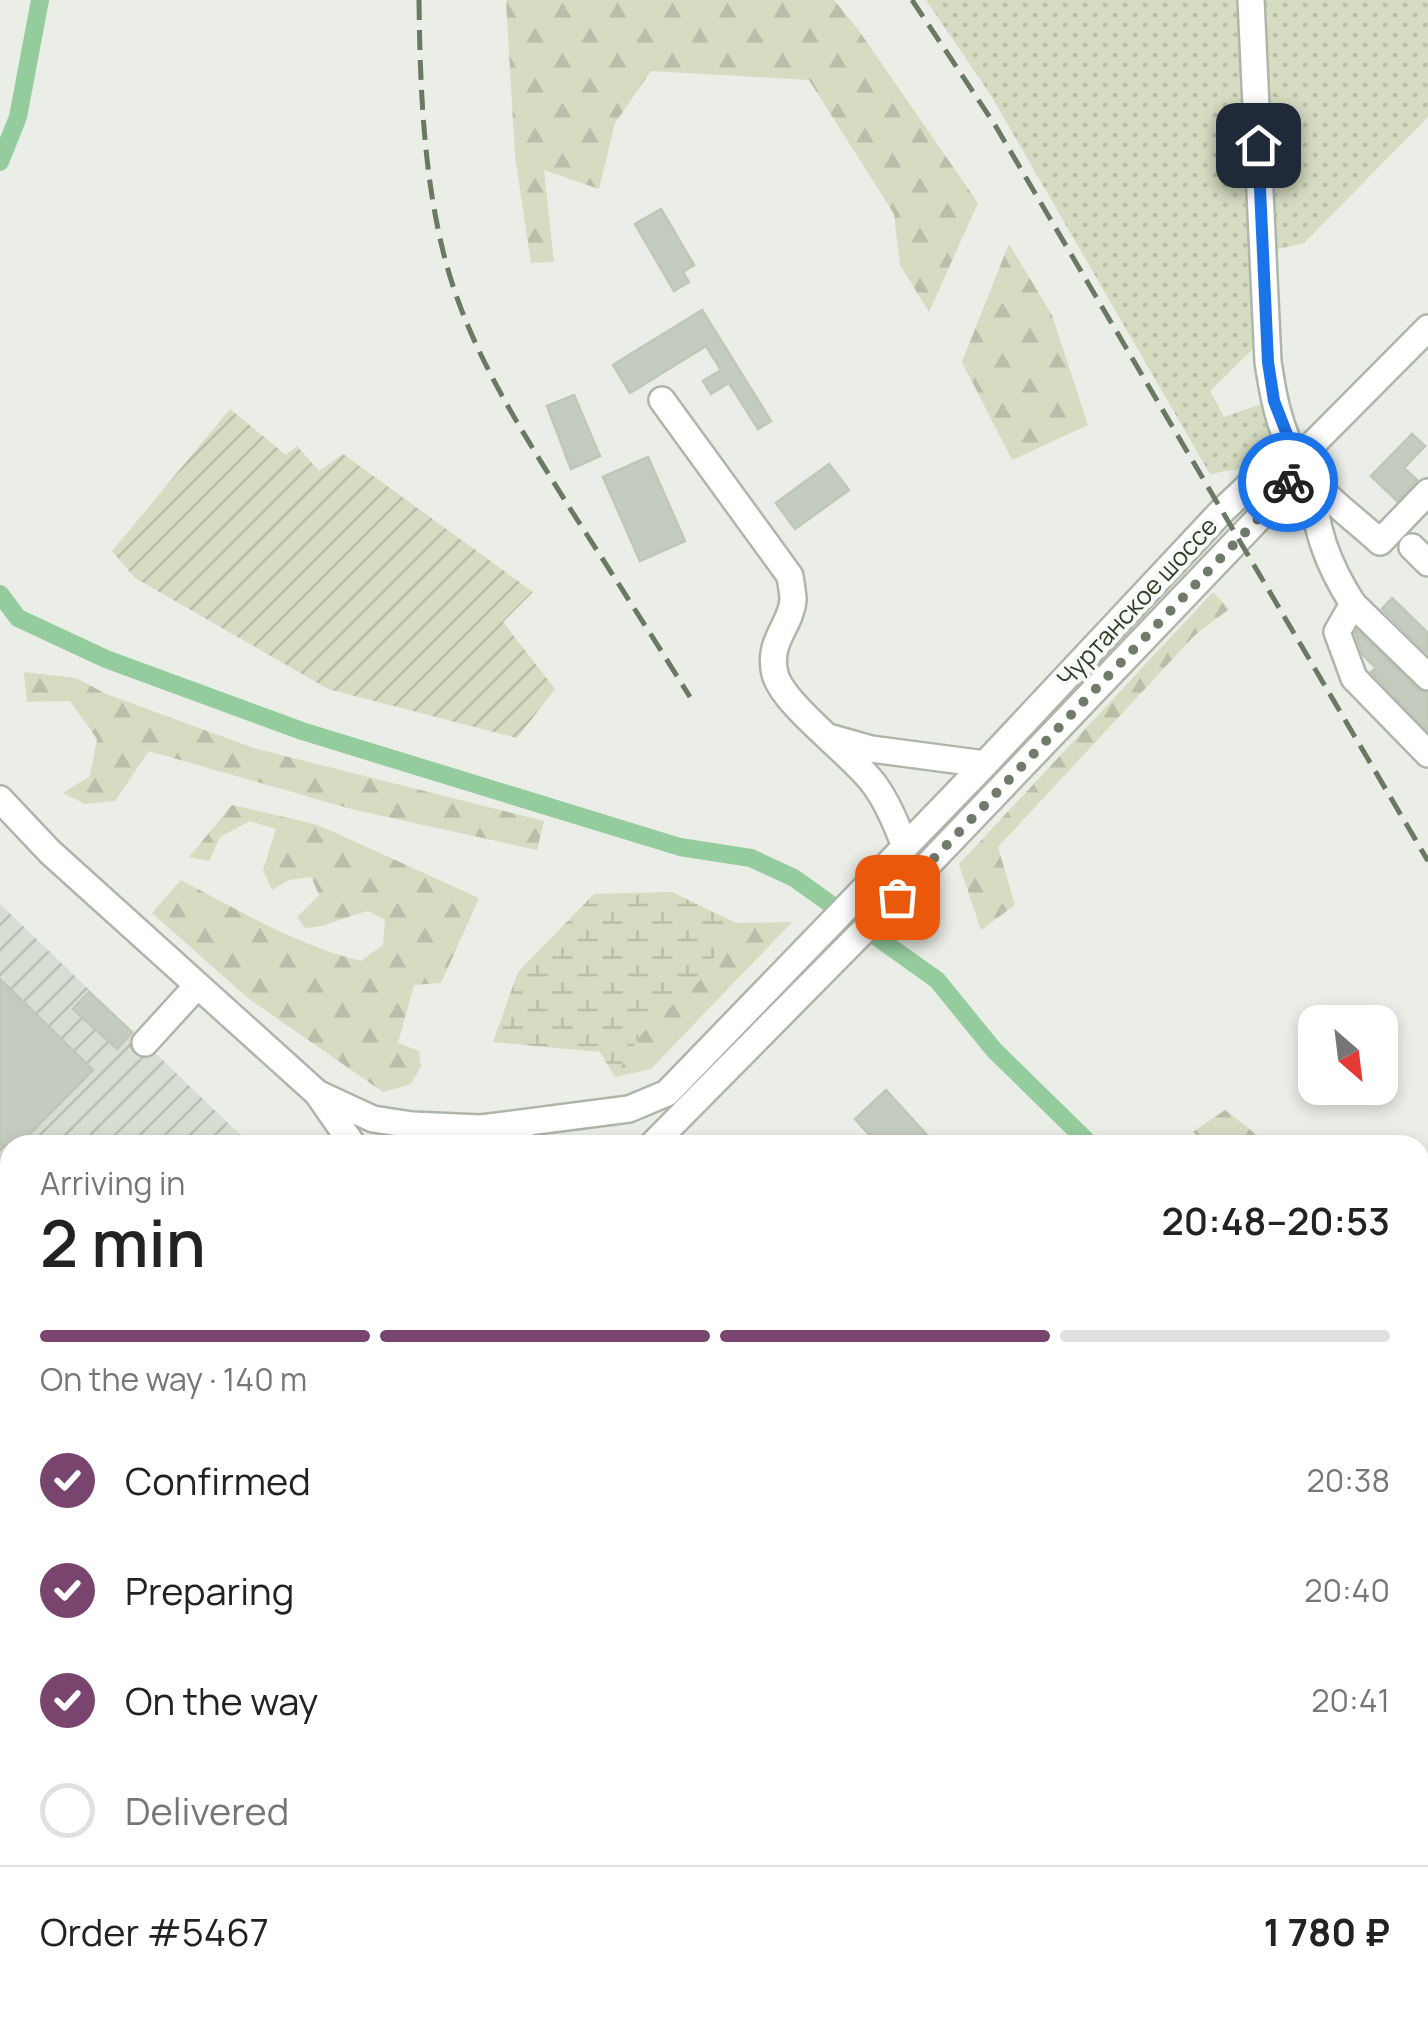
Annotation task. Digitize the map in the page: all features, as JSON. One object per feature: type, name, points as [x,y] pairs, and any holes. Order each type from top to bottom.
[{"type":"street","points":[[1250,0],[1268,362],[1274,401],[1305,470],[1319,535],[1335,576],[1352,604],[1428,677]]},
{"type":"street","points":[[1305,470],[1425,338]]},
{"type":"street","points":[[662,400],[790,576],[793,602],[774,642],[775,676],[798,709],[874,783],[906,846]]},
{"type":"street","points":[[1305,470],[1380,542],[1428,492]]},
{"type":"street","name":"Чуртанское шоссе","points":[[317,1093],[373,1119],[481,1128],[629,1109],[667,1093],[985,764],[1221,512],[1259,476],[1305,470]]},
{"type":"street","name":"Чуртанское шоссе","points":[[662,1135],[897,897],[1305,470]]},
{"type":"street","points":[[1352,604],[1337,632],[1354,678],[1428,754]]},
{"type":"street","points":[[832,738],[890,752],[985,764]]},
{"type":"street","points":[[0,799],[50,852],[317,1093],[345,1135]]},
{"type":"street","points":[[145,1043],[197,986]]},
{"type":"street","points":[[447,1135],[481,1128],[508,1135]]},
{"type":"shaded area","points":[[0,904],[241,1135],[0,1135]]},
{"type":"green space","points":[[506,0],[834,0],[978,203],[929,312],[900,265],[894,214],[809,80],[651,71],[615,123],[599,189],[544,170],[554,262],[531,263],[515,156]]},
{"type":"green space","points":[[926,0],[1243,0],[1255,347],[1210,391],[1224,417],[1264,403],[1279,438],[1250,467],[1210,474],[990,94]]},
{"type":"green space","points":[[1262,0],[1428,0],[1428,117],[1304,243],[1275,250]]},
{"type":"green space","points":[[1009,244],[1052,315],[1088,425],[1012,460],[962,362]]},
{"type":"green space","points":[[230,409],[286,455],[297,446],[319,471],[343,454],[533,592],[503,622],[555,689],[517,738],[328,689],[135,578],[112,551]]},
{"type":"green space","points":[[1213,592],[1229,609],[1194,636],[998,847],[1015,905],[981,930],[959,864]]},
{"type":"green space","points":[[24,672],[76,678],[106,694],[257,749],[544,821],[537,850],[355,810],[149,751],[115,801],[85,804],[63,793],[90,776],[97,739],[70,701],[27,702]]},
{"type":"green space","points":[[232,805],[318,825],[479,898],[441,983],[414,985],[398,1043],[419,1051],[421,1066],[411,1084],[383,1092],[249,999],[152,913],[181,880],[269,926],[337,954],[361,961],[383,945],[385,920],[368,911],[305,928],[297,917],[319,895],[311,877],[289,880],[272,890],[263,870],[276,829],[250,821],[220,837],[209,861],[189,857]]},
{"type":"green space","points":[[672,892],[736,923],[699,981],[641,1034],[615,1077],[600,1052],[493,1042],[518,972],[594,894]]},
{"type":"green space","points":[[792,922],[651,1069],[615,1077],[641,1034],[699,981],[736,923]]},
{"type":"green space","points":[[1225,1110],[1257,1135],[1196,1135],[1193,1132]]},
{"type":"building","points":[[661,209],[694,265],[683,272],[689,282],[674,291],[635,224]]},
{"type":"building","points":[[702,310],[771,421],[758,429],[729,383],[711,394],[703,381],[721,370],[706,346],[630,393],[613,365]]},
{"type":"building","points":[[574,395],[600,456],[571,469],[547,406]]},
{"type":"building","points":[[1412,434],[1425,446],[1404,468],[1417,480],[1397,501],[1371,476]]},
{"type":"building","points":[[648,457],[685,541],[640,561],[603,477]]},
{"type":"building","points":[[829,464],[849,490],[795,529],[776,503]]},
{"type":"building","points":[[1392,598],[1428,633],[1428,654],[1382,609]]},
{"type":"building","points":[[1357,630],[1417,689],[1428,693],[1428,731],[1371,672],[1376,668],[1363,655]]},
{"type":"building","points":[[0,979],[93,1070],[29,1135],[0,1135]]},
{"type":"building","points":[[89,992],[132,1032],[117,1049],[73,1009]]},
{"type":"building","points":[[886,1090],[927,1135],[870,1135],[855,1119]]},
{"type":"waterway","points":[[0,162],[18,117],[40,0]]},
{"type":"waterway","points":[[0,594],[18,618],[106,659],[302,731],[680,847],[751,858],[794,878],[937,980],[994,1050],[1081,1135]]},
{"type":"railway","points":[[419,0],[422,95],[431,189],[443,251],[466,320],[533,448],[690,697]]},
{"type":"railway","points":[[912,0],[995,125],[1428,861]]},
{"type":"way so far","points":[[897,897],[1280,496],[1288,482]]},
{"type":"route","points":[[1258,145],[1268,362],[1274,401],[1297,460],[1288,482]]}]
